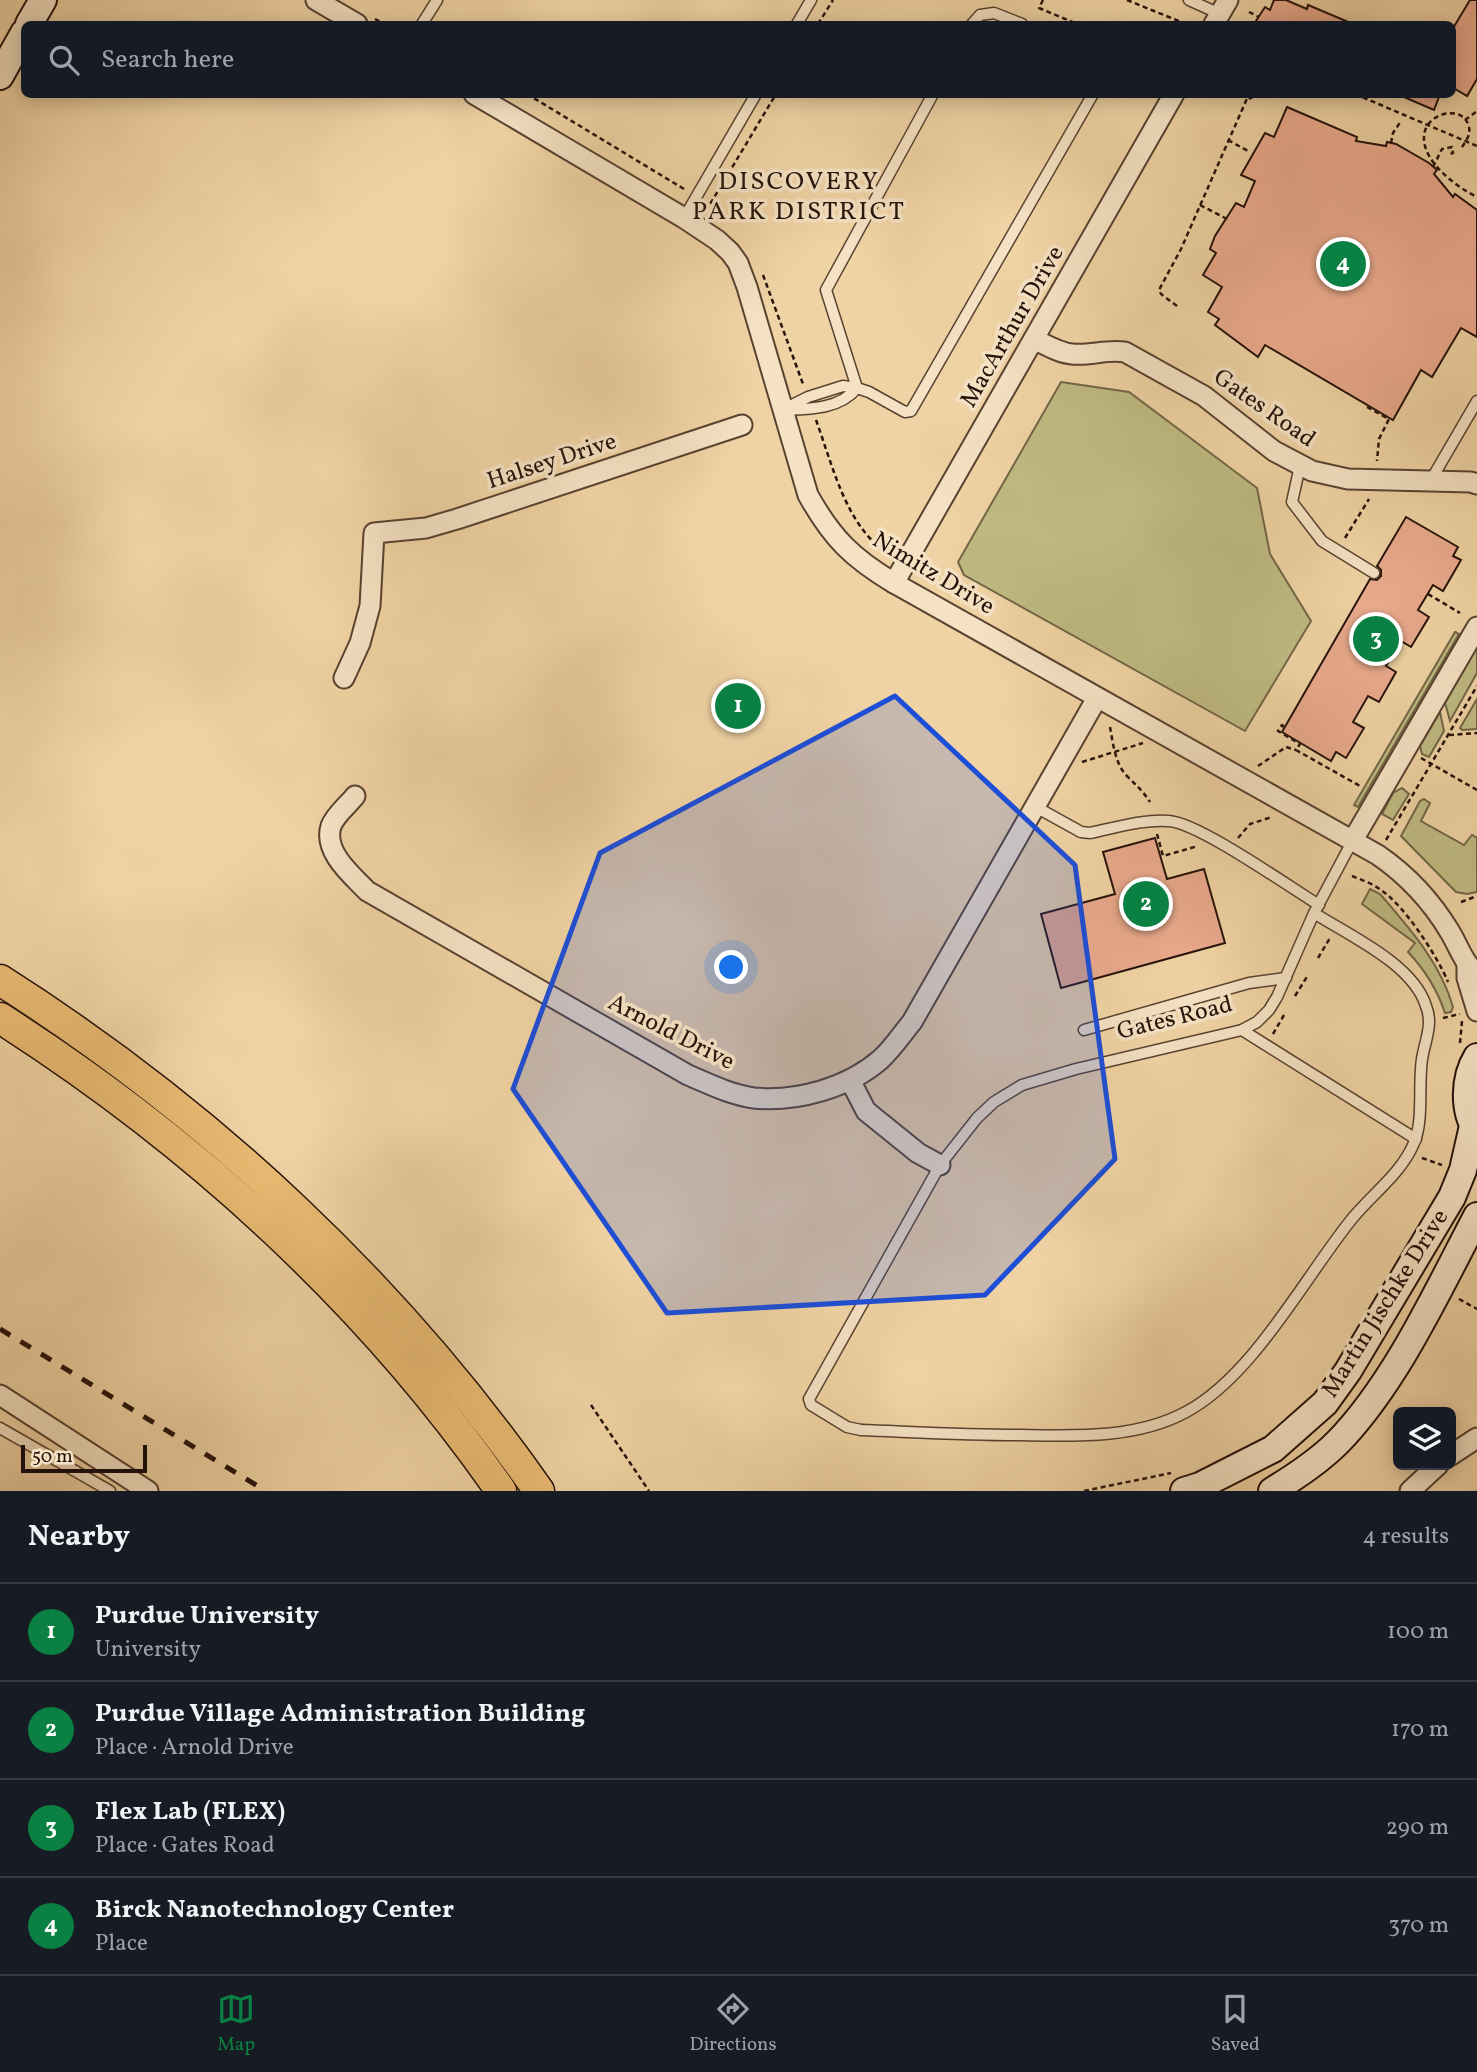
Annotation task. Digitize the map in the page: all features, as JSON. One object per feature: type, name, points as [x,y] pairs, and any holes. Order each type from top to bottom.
[{"type":"main road","points":[[31,21],[43,0]]},
{"type":"main road","points":[[0,76],[21,38]]},
{"type":"main road","points":[[0,980],[119,1060],[232,1150],[285,1198],[363,1276],[444,1366],[512,1452],[539,1491]]},
{"type":"main road","points":[[0,1018],[88,1077],[160,1130],[266,1222],[370,1328],[419,1384],[500,1491]]},
{"type":"main road","points":[[1475,1128],[1469,1111],[1467,1087],[1476,1056]]},
{"type":"main road","name":"Martin Jischke Drive","points":[[1184,1491],[1200,1486],[1273,1449],[1325,1403],[1348,1371],[1452,1197],[1475,1128]]},
{"type":"main road","name":"Martin Jischke Drive","points":[[1272,1491],[1335,1445],[1363,1414],[1422,1319],[1477,1216]]},
{"type":"street","points":[[316,0],[352,21]]},
{"type":"street","name":"Nimitz Drive","points":[[481,98],[690,222],[730,252],[738,263],[747,287],[808,495],[825,525],[846,550],[873,571],[1353,840],[1392,865],[1416,888],[1449,931],[1472,969],[1467,978],[1469,1012]]},
{"type":"street","name":"MacArthur Drive","points":[[894,583],[1172,98]]},
{"type":"street","name":"Gates Road","points":[[1034,339],[1056,350],[1076,354],[1112,350],[1125,352],[1205,396],[1274,451],[1312,471],[1348,479],[1431,480],[1477,484]]},
{"type":"street","name":"Halsey Drive","points":[[344,678],[360,643],[370,606],[374,533],[425,527],[457,519],[742,425]]},
{"type":"street","name":"Gates Road","points":[[1353,840],[1477,626]]},
{"type":"street","name":"Arnold Drive","points":[[355,796],[330,828],[332,845],[340,864],[367,891],[675,1068],[718,1088],[753,1098],[783,1098],[812,1093],[850,1080],[880,1060],[912,1022],[1097,698]]},
{"type":"street","points":[[850,1080],[866,1111],[918,1153],[940,1165]]},
{"type":"street","points":[[0,1395],[148,1491]]},
{"type":"street","points":[[1456,1452],[1477,1438]]},
{"type":"street","points":[[1410,1491],[1432,1470]]},
{"type":"lane","points":[[424,21],[437,0]]},
{"type":"lane","points":[[799,21],[811,0]]},
{"type":"lane","points":[[1189,0],[1221,13]]},
{"type":"lane","points":[[975,21],[980,15],[994,13],[1014,21]]},
{"type":"lane","points":[[690,222],[696,197],[754,98]]},
{"type":"lane","points":[[857,388],[826,290],[931,98]]},
{"type":"lane","points":[[782,410],[808,397],[843,386],[869,392],[905,412],[911,411],[1091,98]]},
{"type":"lane","points":[[782,410],[813,409],[848,398],[857,388]]},
{"type":"lane","points":[[1431,480],[1477,401]]},
{"type":"lane","points":[[1300,466],[1292,502],[1322,541],[1374,573]]},
{"type":"lane","points":[[1034,806],[1081,832],[1090,833],[1154,820],[1182,823],[1231,850],[1401,970],[1415,984],[1426,1005],[1429,1020],[1419,1086],[1416,1139],[1410,1152]]},
{"type":"lane","name":"Gates Road","points":[[1353,840],[1316,909],[1286,978],[1269,1010],[1257,1022],[1242,1030],[1076,1069],[1021,1085],[994,1102],[977,1118],[940,1165],[809,1399],[811,1405],[847,1427],[860,1430],[964,1435],[1051,1436],[1125,1432],[1156,1424],[1187,1411],[1241,1368],[1340,1234],[1410,1152]]},
{"type":"lane","points":[[1084,1030],[1249,983],[1286,978]]},
{"type":"lane","points":[[1242,1030],[1416,1139]]},
{"type":"lane","points":[[0,1428],[110,1491]]},
{"type":"path","points":[[820,21],[833,0]]},
{"type":"path","points":[[1043,0],[1039,8],[1070,21]]},
{"type":"path","points":[[1127,0],[1179,21]]},
{"type":"path","points":[[1249,12],[1259,17]]},
{"type":"path","points":[[534,98],[696,197]]},
{"type":"path","points":[[690,222],[773,98]]},
{"type":"path","points":[[1364,98],[1477,146]]},
{"type":"path","points":[[1177,306],[1159,290],[1181,249],[1247,99]]},
{"type":"path","points":[[1465,120],[1477,112]]},
{"type":"path","points":[[1462,147],[1470,130],[1465,120],[1455,113],[1445,113],[1428,125],[1424,138],[1425,146],[1434,166],[1452,182],[1477,197]]},
{"type":"path","points":[[1391,143],[1393,133],[1401,121]]},
{"type":"path","points":[[1228,140],[1248,150]]},
{"type":"path","points":[[1434,166],[1442,149],[1453,145],[1453,153],[1449,152]]},
{"type":"path","points":[[1200,205],[1227,219]]},
{"type":"path","points":[[759,267],[767,282],[808,397]]},
{"type":"path","points":[[1367,407],[1389,419],[1379,439],[1377,468]]},
{"type":"path","points":[[813,409],[848,504],[858,523],[874,543],[905,565]]},
{"type":"path","points":[[1338,551],[1373,491]]},
{"type":"path","points":[[1427,594],[1460,613]]},
{"type":"path","points":[[1386,841],[1477,686]]},
{"type":"path","points":[[1110,724],[1115,752],[1127,776],[1139,785],[1150,802]]},
{"type":"path","points":[[1284,727],[1282,725],[1278,731],[1300,744],[1296,750]]},
{"type":"path","points":[[1449,734],[1477,733]]},
{"type":"path","points":[[1079,763],[1144,743]]},
{"type":"path","points":[[1256,769],[1286,747],[1308,756],[1360,786]]},
{"type":"path","points":[[1406,749],[1477,790]]},
{"type":"path","points":[[1308,756],[1311,752]]},
{"type":"path","points":[[1231,850],[1242,831],[1250,824],[1277,816]]},
{"type":"path","points":[[1157,834],[1162,856],[1200,845],[1210,838]]},
{"type":"path","points":[[1461,902],[1477,896]]},
{"type":"path","points":[[1318,957],[1330,938]]},
{"type":"path","points":[[1295,996],[1308,975]]},
{"type":"path","points":[[1429,1020],[1469,1012]]},
{"type":"path","points":[[1271,1036],[1284,1015]]},
{"type":"path","points":[[1410,1152],[1445,1165]]},
{"type":"path","points":[[591,1405],[649,1491]]},
{"type":"highlighted area","points":[[895,696],[1075,865],[1115,1159],[985,1295],[667,1313],[513,1089],[600,853]]},
{"type":"shaded area","points":[[1061,382],[1129,392],[1257,488],[1270,554],[1311,621],[1245,731],[964,575],[958,562]]},
{"type":"shaded area","points":[[1455,632],[1459,634],[1358,807],[1354,805]]},
{"type":"shaded area","points":[[1477,647],[1477,673],[1450,721],[1445,703]]},
{"type":"shaded area","points":[[1477,699],[1477,729],[1462,730],[1460,728]]},
{"type":"shaded area","points":[[1440,712],[1444,731],[1429,757],[1422,754],[1420,746]]},
{"type":"shaded area","points":[[1402,788],[1409,794],[1393,820],[1382,814],[1393,793]]},
{"type":"shaded area","points":[[1424,799],[1430,803],[1421,821],[1464,845],[1472,835],[1477,838],[1477,892],[1456,892],[1401,836],[1420,801]]},
{"type":"shaded area","points":[[1370,889],[1380,894],[1413,933],[1432,961],[1453,1007],[1451,1012],[1445,1013],[1430,981],[1408,952],[1415,943],[1362,904]]},
{"type":"building","points":[[1274,0],[1286,0],[1307,9],[1308,5],[1346,21],[1256,21],[1265,7],[1270,10]]},
{"type":"building","points":[[1470,0],[1477,0],[1477,79],[1467,96],[1456,89],[1456,23]]},
{"type":"building","points":[[1406,98],[1438,98],[1434,110]]},
{"type":"building","points":[[1287,107],[1357,137],[1356,141],[1386,146],[1387,142],[1396,144],[1429,163],[1437,170],[1434,174],[1453,197],[1455,194],[1477,210],[1477,337],[1461,328],[1432,377],[1421,370],[1393,420],[1265,345],[1258,357],[1215,325],[1219,319],[1208,312],[1222,287],[1203,275],[1216,253],[1210,249],[1215,236],[1236,203],[1244,207],[1255,181],[1241,175],[1265,133],[1274,137]]},
{"type":"building","points":[[1406,517],[1458,547],[1453,556],[1461,560],[1443,591],[1433,585],[1418,610],[1429,617],[1411,647],[1401,641],[1386,666],[1396,672],[1379,702],[1368,696],[1353,722],[1364,728],[1346,758],[1336,752],[1331,761],[1282,732],[1370,579],[1377,580],[1381,576],[1381,570],[1377,566]]},
{"type":"building","points":[[1155,838],[1167,879],[1204,869],[1225,943],[1061,988],[1041,914],[1115,894],[1103,852]]},
{"type":"railway","points":[[0,1329],[266,1491]]},
{"type":"place","name":"Birck Nanotechnology Center","points":[[1343,264]]},
{"type":"place","name":"Flex Lab (FLEX)","points":[[1376,639]]},
{"type":"place","name":"Purdue University","points":[[738,706]]},
{"type":"place","name":"Purdue Village Administration Building","points":[[1146,904]]},
{"type":"district","name":"DISCOVERY PARK DISTRICT","points":[[799,197]]}]
